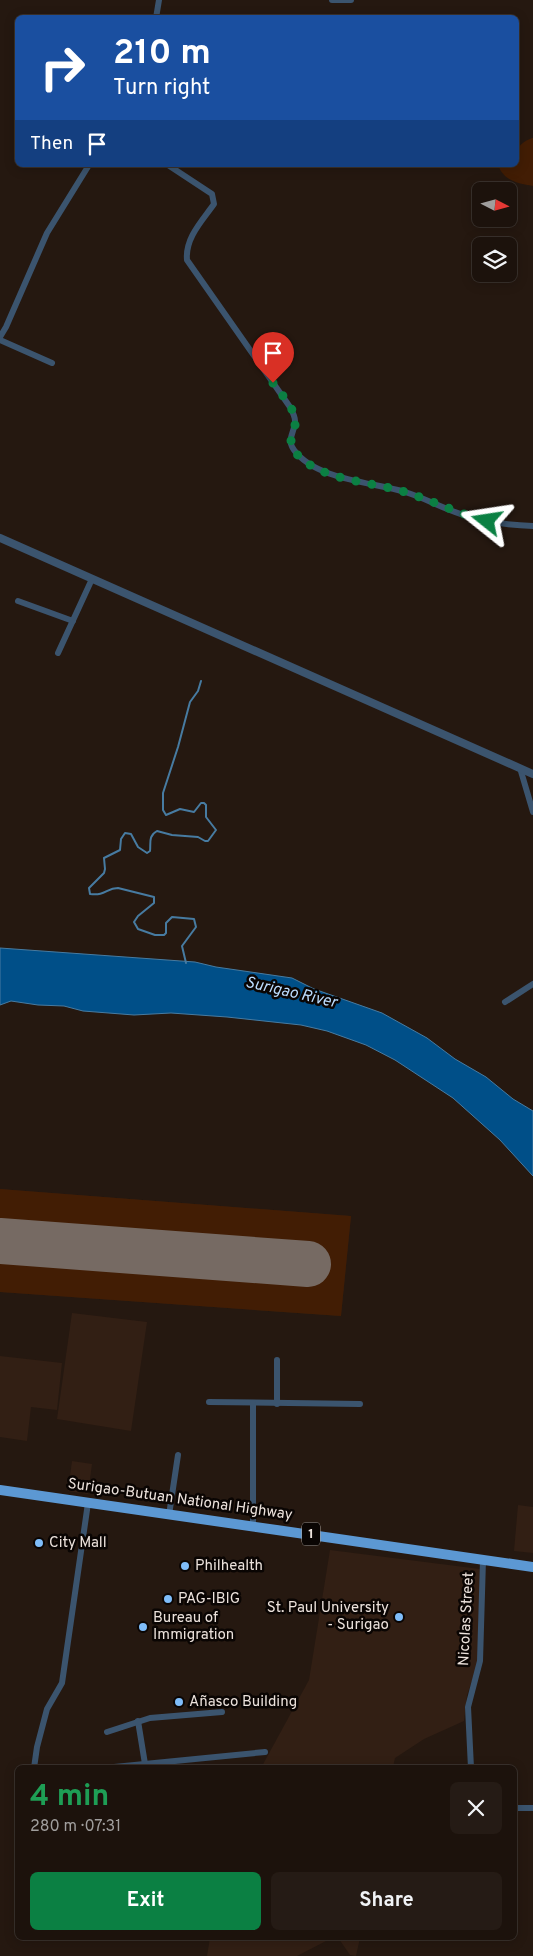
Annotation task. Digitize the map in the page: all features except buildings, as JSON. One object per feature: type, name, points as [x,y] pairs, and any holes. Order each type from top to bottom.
[{"type":"highway","name":"Surigao-Butuan National Highway","points":[[0,1490],[533,1567]]},
{"type":"street","points":[[156,15],[159,0]]},
{"type":"street","points":[[332,0],[351,0]]},
{"type":"street","points":[[52,362],[0,339],[47,233],[88,167]]},
{"type":"street","points":[[171,167],[212,194],[214,204],[187,246],[186,260],[290,407],[295,420],[290,437],[295,451],[312,467],[339,476],[408,493],[455,512],[473,517],[505,524],[533,526]]},
{"type":"street","points":[[0,538],[533,774]]},
{"type":"street","points":[[58,653],[92,578]]},
{"type":"street","points":[[18,601],[72,621]]},
{"type":"street","points":[[520,768],[533,812]]},
{"type":"street","points":[[506,1002],[533,984]]},
{"type":"street","points":[[277,1360],[277,1404]]},
{"type":"street","points":[[209,1402],[360,1404]]},
{"type":"street","points":[[253,1403],[253,1527]]},
{"type":"street","points":[[169,1515],[178,1455]]},
{"type":"street","points":[[34,1765],[47,1709],[62,1683],[88,1503]]},
{"type":"street","name":"Nicolas Street","points":[[471,1765],[468,1713],[470,1697],[480,1661],[483,1560]]},
{"type":"street","points":[[107,1732],[138,1720],[171,1715],[222,1712]]},
{"type":"street","points":[[138,1720],[145,1764]]},
{"type":"street","points":[[135,1765],[265,1752]]},
{"type":"street","points":[[517,1808],[533,1808]]},
{"type":"shaded area","points":[[533,138],[533,186],[507,178],[499,167],[519,167],[520,145]]},
{"type":"shaded area","points":[[0,1189],[351,1216],[341,1316],[0,1292]]},
{"type":"shaded area","points":[[0,1189],[351,1216],[341,1316],[0,1292],[0,1257],[306,1281],[309,1245],[0,1221]]},
{"type":"shaded area","points":[[72,1313],[147,1322],[131,1431],[57,1419]]},
{"type":"shaded area","points":[[0,1356],[62,1363],[57,1410],[31,1407],[27,1441],[0,1437]]},
{"type":"shaded area","points":[[72,1461],[92,1464],[88,1494],[68,1491]]},
{"type":"shaded area","points":[[518,1505],[533,1507],[533,1553],[514,1551]]},
{"type":"shaded area","name":"St. Paul University - Surigao","points":[[330,1550],[480,1569],[478,1664],[467,1695],[464,1721],[424,1739],[395,1758],[393,1765],[263,1765],[309,1680]]},
{"type":"shaded area","points":[[210,1940],[332,1940],[326,1941],[297,1956],[207,1956]]},
{"type":"shaded area","points":[[340,1940],[360,1940],[356,1956],[350,1955]]},
{"type":"water","name":"Surigao River","points":[[0,948],[195,962],[216,967],[292,978],[314,989],[382,1013],[427,1038],[533,1111],[533,1176],[500,1140],[453,1098],[395,1060],[366,1045],[327,1031],[301,1025],[171,1013],[134,1015],[83,1011],[64,1006],[11,1001],[0,1005]]},
{"type":"waterway","points":[[186,963],[182,946],[196,927],[194,919],[172,917],[166,923],[166,933],[164,935],[155,935],[138,929],[134,922],[138,916],[154,903],[154,897],[118,888],[99,894],[90,894],[89,888],[104,873],[104,858],[120,850],[121,839],[125,833],[131,834],[138,847],[147,853],[150,851],[151,837],[157,831],[172,835],[198,837],[208,841],[216,830],[206,817],[206,805],[204,803],[201,803],[194,812],[180,809],[166,815],[163,810],[163,793],[190,702],[198,691],[201,681]]},
{"type":"runway","points":[[0,1241],[308,1264]]},
{"type":"place","name":"City Mall","points":[[39,1543]]},
{"type":"place","name":"Philhealth","points":[[185,1566]]},
{"type":"place","name":"PAG-IBIG","points":[[168,1599]]},
{"type":"place","name":"St. Paul University - Surigao","points":[[399,1617]]},
{"type":"place","name":"Bureau of Immigration","points":[[143,1627]]},
{"type":"place","name":"Añasco Building","points":[[179,1702]]},
{"type":"route","points":[[273,383],[294,415],[295,424],[290,442],[295,451],[312,467],[348,479],[408,493],[455,512],[487,521]]}]
